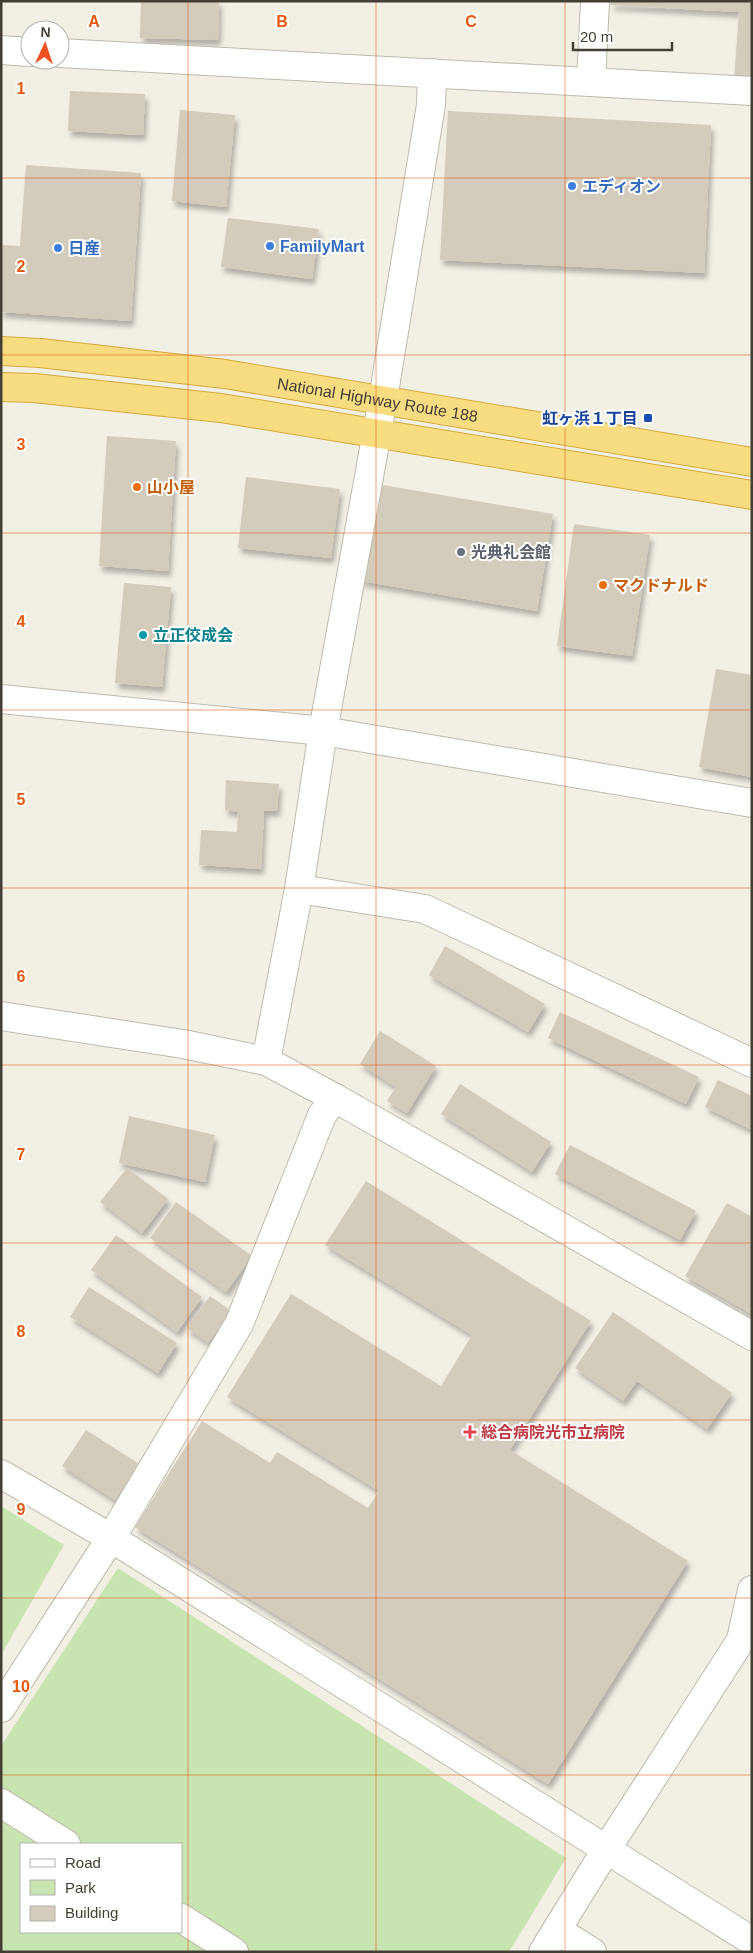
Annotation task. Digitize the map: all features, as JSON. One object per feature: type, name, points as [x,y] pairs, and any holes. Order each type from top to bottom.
[{"type":"highway","name":"National Highway Route 188","points":[[1,351],[40,353],[225,374],[752,462]]},
{"type":"highway","name":"National Highway Route 188","points":[[1,387],[34,388],[221,408],[752,496]]},
{"type":"street","points":[[591,82],[595,1]]},
{"type":"street","points":[[1,50],[20,51]]},
{"type":"street","points":[[70,55],[752,91]]},
{"type":"street","points":[[266,1061],[299,889],[323,731],[382,399],[431,105],[432,73]]},
{"type":"street","points":[[1,699],[323,731],[752,803]]},
{"type":"street","points":[[299,889],[425,909],[752,1063]]},
{"type":"street","points":[[1,1016],[184,1044],[266,1061],[335,1098],[752,1336]]},
{"type":"street","points":[[1,1708],[111,1538],[239,1324],[322,1115],[335,1098]]},
{"type":"street","points":[[1,1474],[111,1538],[752,1941]]},
{"type":"street","points":[[592,1952],[550,1941],[606,1850],[747,1642],[752,1590]]},
{"type":"street","points":[[1,1803],[64,1843]]},
{"type":"street","points":[[182,1919],[234,1952]]},
{"type":"green space","points":[[1,1506],[64,1545],[1,1655]]},
{"type":"green space","points":[[118,1568],[566,1858],[509,1952],[1,1952],[1,1746]]},
{"type":"building","points":[[141,1],[219,1],[218,40],[140,38]]},
{"type":"building","points":[[612,1],[752,1],[752,82],[734,80],[739,12],[610,5]]},
{"type":"building","points":[[70,91],[145,94],[143,135],[68,131]]},
{"type":"building","points":[[180,110],[235,115],[226,207],[172,201]]},
{"type":"building","points":[[448,111],[711,125],[704,273],[440,260]]},
{"type":"building","points":[[26,165],[141,173],[131,321],[1,312],[1,245],[20,246]]},
{"type":"building","points":[[228,218],[319,229],[312,279],[221,267]]},
{"type":"building","points":[[107,436],[176,441],[168,571],[99,566]]},
{"type":"building","points":[[246,477],[340,489],[331,558],[238,548]]},
{"type":"building","points":[[377,484],[553,514],[537,611],[361,581]]},
{"type":"building","points":[[574,524],[650,535],[632,656],[557,646]]},
{"type":"building","name":"立正佼成会","points":[[124,583],[171,587],[162,687],[115,683]]},
{"type":"building","points":[[716,669],[752,675],[752,777],[699,767]]},
{"type":"building","points":[[226,780],[279,784],[277,811],[264,811],[261,869],[199,865],[201,830],[237,832],[238,812],[225,810]]},
{"type":"building","points":[[445,946],[545,1004],[528,1032],[429,975]]},
{"type":"building","points":[[560,1012],[699,1077],[686,1104],[548,1038]]},
{"type":"building","points":[[380,1031],[436,1066],[407,1113],[387,1101],[396,1087],[360,1064]]},
{"type":"building","points":[[718,1080],[752,1096],[752,1130],[705,1107]]},
{"type":"building","points":[[460,1084],[551,1142],[532,1172],[441,1114]]},
{"type":"building","points":[[129,1116],[215,1135],[205,1182],[119,1163]]},
{"type":"building","points":[[570,1145],[696,1211],[680,1240],[555,1174]]},
{"type":"building","points":[[127,1168],[168,1199],[142,1233],[100,1202]]},
{"type":"building","points":[[366,1181],[591,1321],[510,1450],[688,1561],[548,1784],[135,1527],[202,1421],[270,1463],[277,1452],[368,1508],[379,1491],[227,1397],[291,1294],[441,1386],[472,1335],[325,1245]]},
{"type":"building","points":[[176,1202],[252,1256],[226,1292],[150,1238]]},
{"type":"building","points":[[727,1203],[752,1217],[752,1314],[685,1276]]},
{"type":"building","points":[[116,1235],[202,1297],[177,1332],[91,1270]]},
{"type":"building","points":[[89,1287],[177,1343],[158,1373],[70,1317]]},
{"type":"building","points":[[210,1296],[231,1311],[208,1343],[187,1328]]},
{"type":"building","points":[[613,1312],[732,1393],[707,1429],[637,1381],[623,1401],[575,1368]]},
{"type":"building","points":[[86,1430],[139,1464],[115,1500],[62,1466]]},
{"type":"place","name":"エディオン","points":[[572,186]]},
{"type":"place","name":"FamilyMart","points":[[270,246]]},
{"type":"place","name":"日産","points":[[58,248]]},
{"type":"place","name":"虹ヶ浜１丁目","points":[[648,418]]},
{"type":"place","name":"山小屋","points":[[137,487]]},
{"type":"place","name":"光典礼会館","points":[[461,552]]},
{"type":"place","name":"マクドナルド","points":[[603,585]]},
{"type":"place","name":"立正佼成会","points":[[143,635]]},
{"type":"place","name":"総合病院光市立病院","points":[[470,1432]]}]
